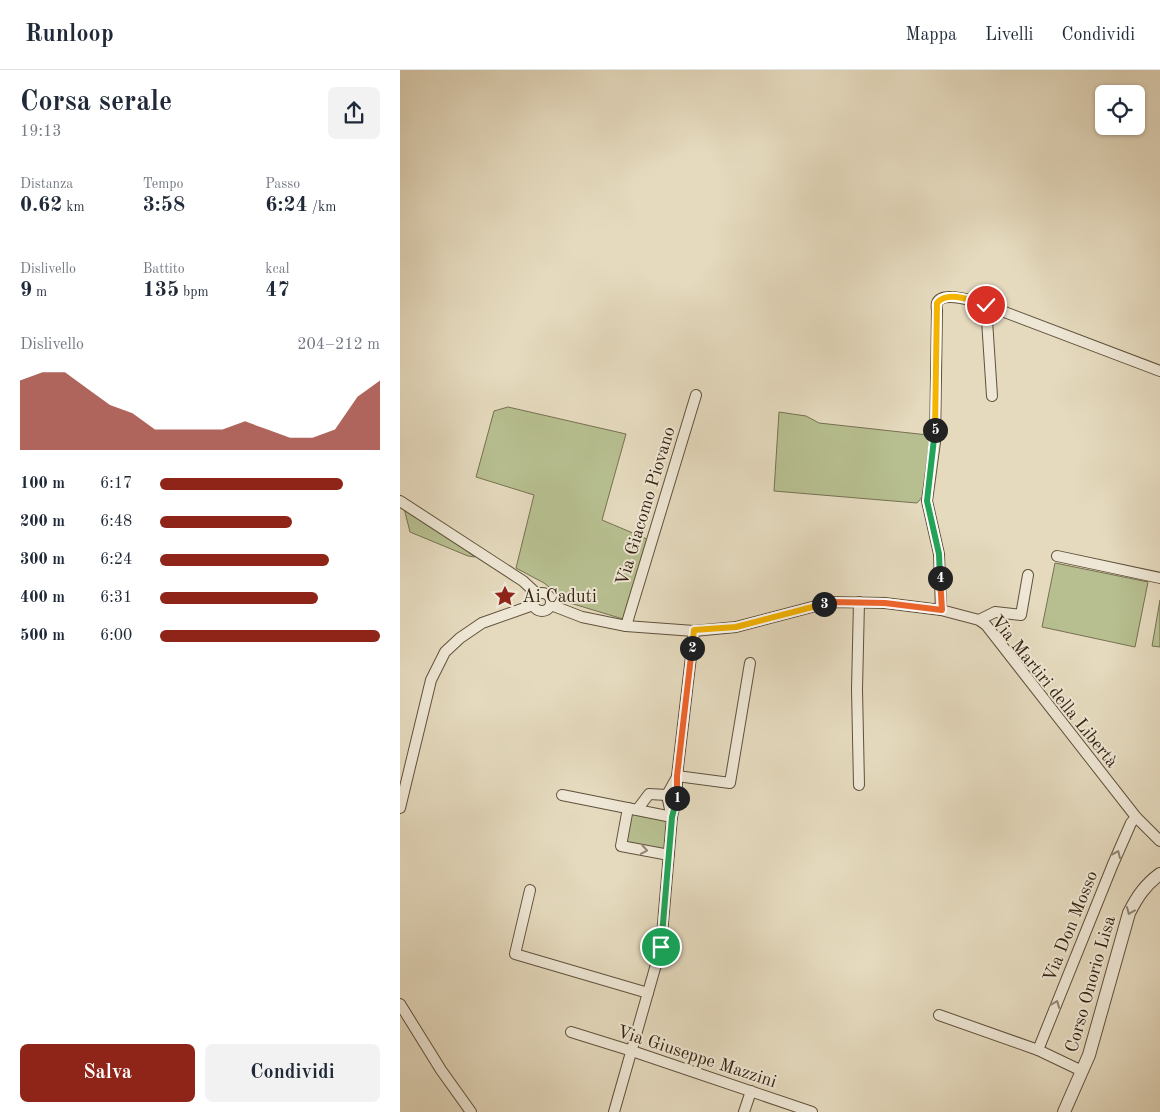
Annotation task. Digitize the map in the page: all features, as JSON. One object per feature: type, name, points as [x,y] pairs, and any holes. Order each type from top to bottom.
[{"type":"street","points":[[942,610],[939,554],[927,501],[935,436],[937,303],[947,297],[986,305],[1160,371]]},
{"type":"street","points":[[986,305],[992,396]]},
{"type":"street","name":"Via Giacomo Piovano","points":[[626,626],[696,395]]},
{"type":"street","points":[[400,501],[523,581],[537,594]]},
{"type":"street","points":[[1057,556],[1160,578]]},
{"type":"street","points":[[979,620],[995,612],[1021,615],[1028,575]]},
{"type":"street","points":[[543,592],[548,595],[551,600],[548,609],[543,611],[537,610],[533,605],[533,598],[537,594],[543,592]]},
{"type":"street","name":"Via Martiri della Libertà","points":[[550,605],[582,616],[626,626],[694,630],[736,627],[831,602],[885,603],[942,610],[979,620],[986,625],[1136,817],[1160,841]]},
{"type":"street","points":[[859,602],[857,689],[859,785]]},
{"type":"street","points":[[400,808],[430,680],[445,652],[460,638],[482,623],[533,605]]},
{"type":"street","points":[[614,1112],[661,947],[672,817],[677,795],[677,776],[694,630]]},
{"type":"street","points":[[677,776],[730,783],[750,663]]},
{"type":"street","points":[[672,817],[667,795],[677,776]]},
{"type":"street","points":[[667,795],[649,794],[632,809],[621,846],[669,855]]},
{"type":"street","points":[[562,795],[672,817]]},
{"type":"street","name":"Via Don Mosso","points":[[1038,1050],[1106,880],[1131,823],[1136,817]]},
{"type":"street","name":"Corso Onorio Lisa","points":[[1064,1112],[1089,1055],[1129,913],[1143,889],[1160,874]]},
{"type":"street","points":[[530,890],[516,954],[648,993]]},
{"type":"street","points":[[400,1004],[441,1070],[471,1112]]},
{"type":"street","points":[[939,1016],[1038,1050],[1082,1071]]},
{"type":"street","name":"Via Giuseppe Mazzini","points":[[571,1032],[812,1112]]},
{"type":"street","points":[[744,1112],[752,1091]]},
{"type":"green space","points":[[508,407],[626,434],[602,520],[647,539],[623,619],[570,603],[544,583],[516,568],[534,495],[476,477],[494,411]]},
{"type":"green space","points":[[779,412],[806,416],[819,423],[928,435],[930,439],[924,495],[917,503],[774,491]]},
{"type":"green space","points":[[404,508],[436,528],[475,557],[468,556],[410,532]]},
{"type":"green space","points":[[1055,563],[1148,582],[1135,647],[1042,627]]},
{"type":"green space","points":[[1160,600],[1160,647],[1152,646]]},
{"type":"green space","points":[[628,808],[672,817],[669,855],[621,846]]},
{"type":"place","name":"Ai Caduti","points":[[505,596]]},
{"type":"route","points":[[661,947],[672,817],[677,795],[677,776],[694,630],[736,627],[831,602],[885,603],[942,610],[939,554],[927,501],[935,442],[937,303],[947,297],[986,305]]}]
